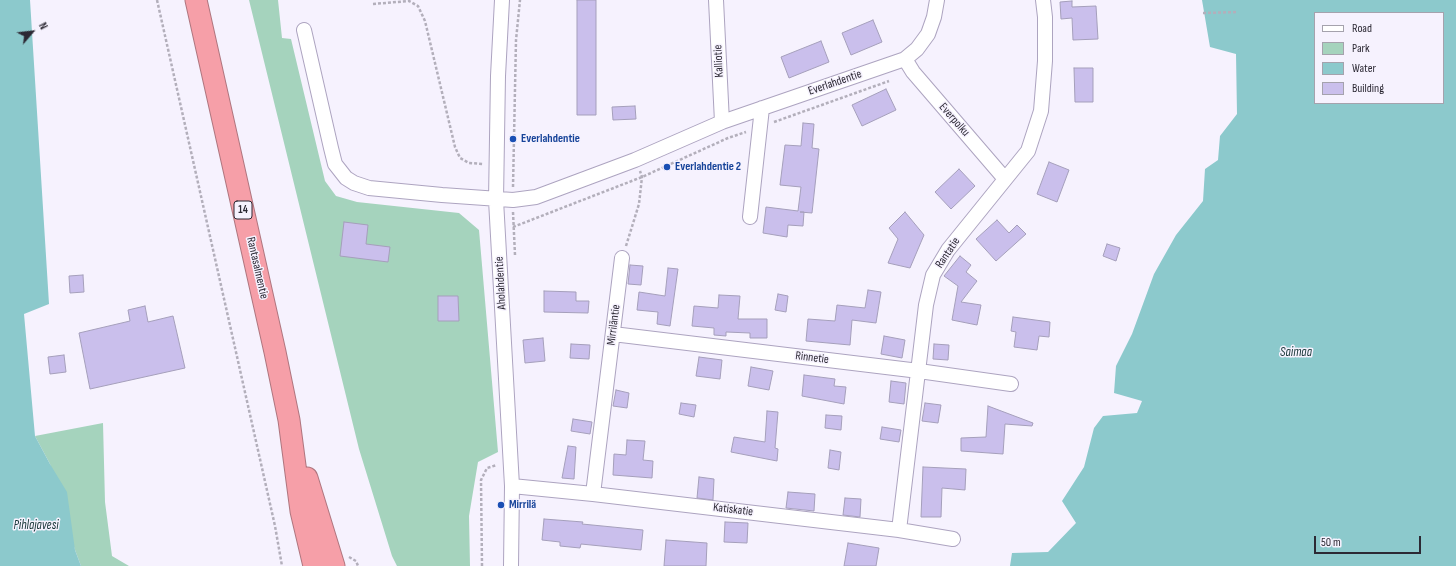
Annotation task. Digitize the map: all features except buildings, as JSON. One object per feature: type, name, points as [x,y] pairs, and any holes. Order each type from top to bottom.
[{"type":"highway","name":"Rantasalmentie","points":[[196,0],[275,352],[289,420],[301,511],[314,566]]},
{"type":"highway","name":"Rantasalmentie","points":[[289,420],[341,561]]},
{"type":"street","name":"Aholahdentie","points":[[502,0],[498,76],[496,200],[512,486],[511,566]]},
{"type":"street","name":"Kalliotie","points":[[716,0],[722,122]]},
{"type":"street","name":"Everlahdentie","points":[[304,30],[335,164],[346,178],[369,188],[496,200],[513,200],[536,197],[636,160],[722,122],[905,59],[917,49],[928,34],[934,17],[937,0]]},
{"type":"street","name":"Rantatie","points":[[899,530],[926,305],[933,275],[948,250],[1028,151],[1041,111],[1045,61],[1045,17],[1043,0]]},
{"type":"street","name":"Everpolku","points":[[905,59],[913,72],[1005,179]]},
{"type":"street","points":[[750,216],[762,108]]},
{"type":"street","name":"Mirriläntie","points":[[593,494],[622,258]]},
{"type":"street","name":"Rinnetie","points":[[613,334],[919,371],[1011,384]]},
{"type":"street","name":"Katiskatie","points":[[512,486],[593,494],[899,530],[953,539]]},
{"type":"path","points":[[157,0],[275,526],[282,566]]},
{"type":"path","points":[[515,258],[513,165],[516,40],[520,0]]},
{"type":"path","points":[[373,4],[409,1],[418,6],[425,21],[455,147],[460,158],[469,163],[513,165]]},
{"type":"path","points":[[1203,13],[1238,12]]},
{"type":"path","points":[[622,258],[639,204],[642,177],[636,160]]},
{"type":"path","points":[[482,566],[481,480],[487,468],[500,464],[511,464]]},
{"type":"path","points":[[341,561],[356,561],[358,566]]},
{"type":"green space","points":[[249,0],[278,0],[282,38],[291,39],[325,181],[336,196],[357,202],[459,213],[479,230],[498,452],[478,462],[469,516],[470,566],[397,566],[392,556],[359,449]]},
{"type":"green space","points":[[103,423],[105,502],[112,556],[129,566],[81,566],[50,464],[35,436]]},
{"type":"water","name":"Pihlajavesi","points":[[0,0],[30,0],[49,304],[24,314],[35,436],[67,492],[75,550],[81,566],[0,566]]},
{"type":"water","name":"Saimaa","points":[[1202,0],[1456,0],[1456,566],[1010,566],[1012,553],[1048,552],[1076,523],[1062,501],[1084,467],[1094,428],[1103,416],[1137,413],[1142,401],[1114,393],[1116,366],[1132,334],[1154,274],[1176,235],[1203,201],[1205,169],[1218,160],[1220,136],[1237,114],[1236,54],[1210,47]]},
{"type":"place","name":"Everlahdentie","points":[[513,139]]},
{"type":"place","name":"Everlahdentie 2","points":[[667,167]]},
{"type":"place","name":"Mirrilä","points":[[501,505]]}]
